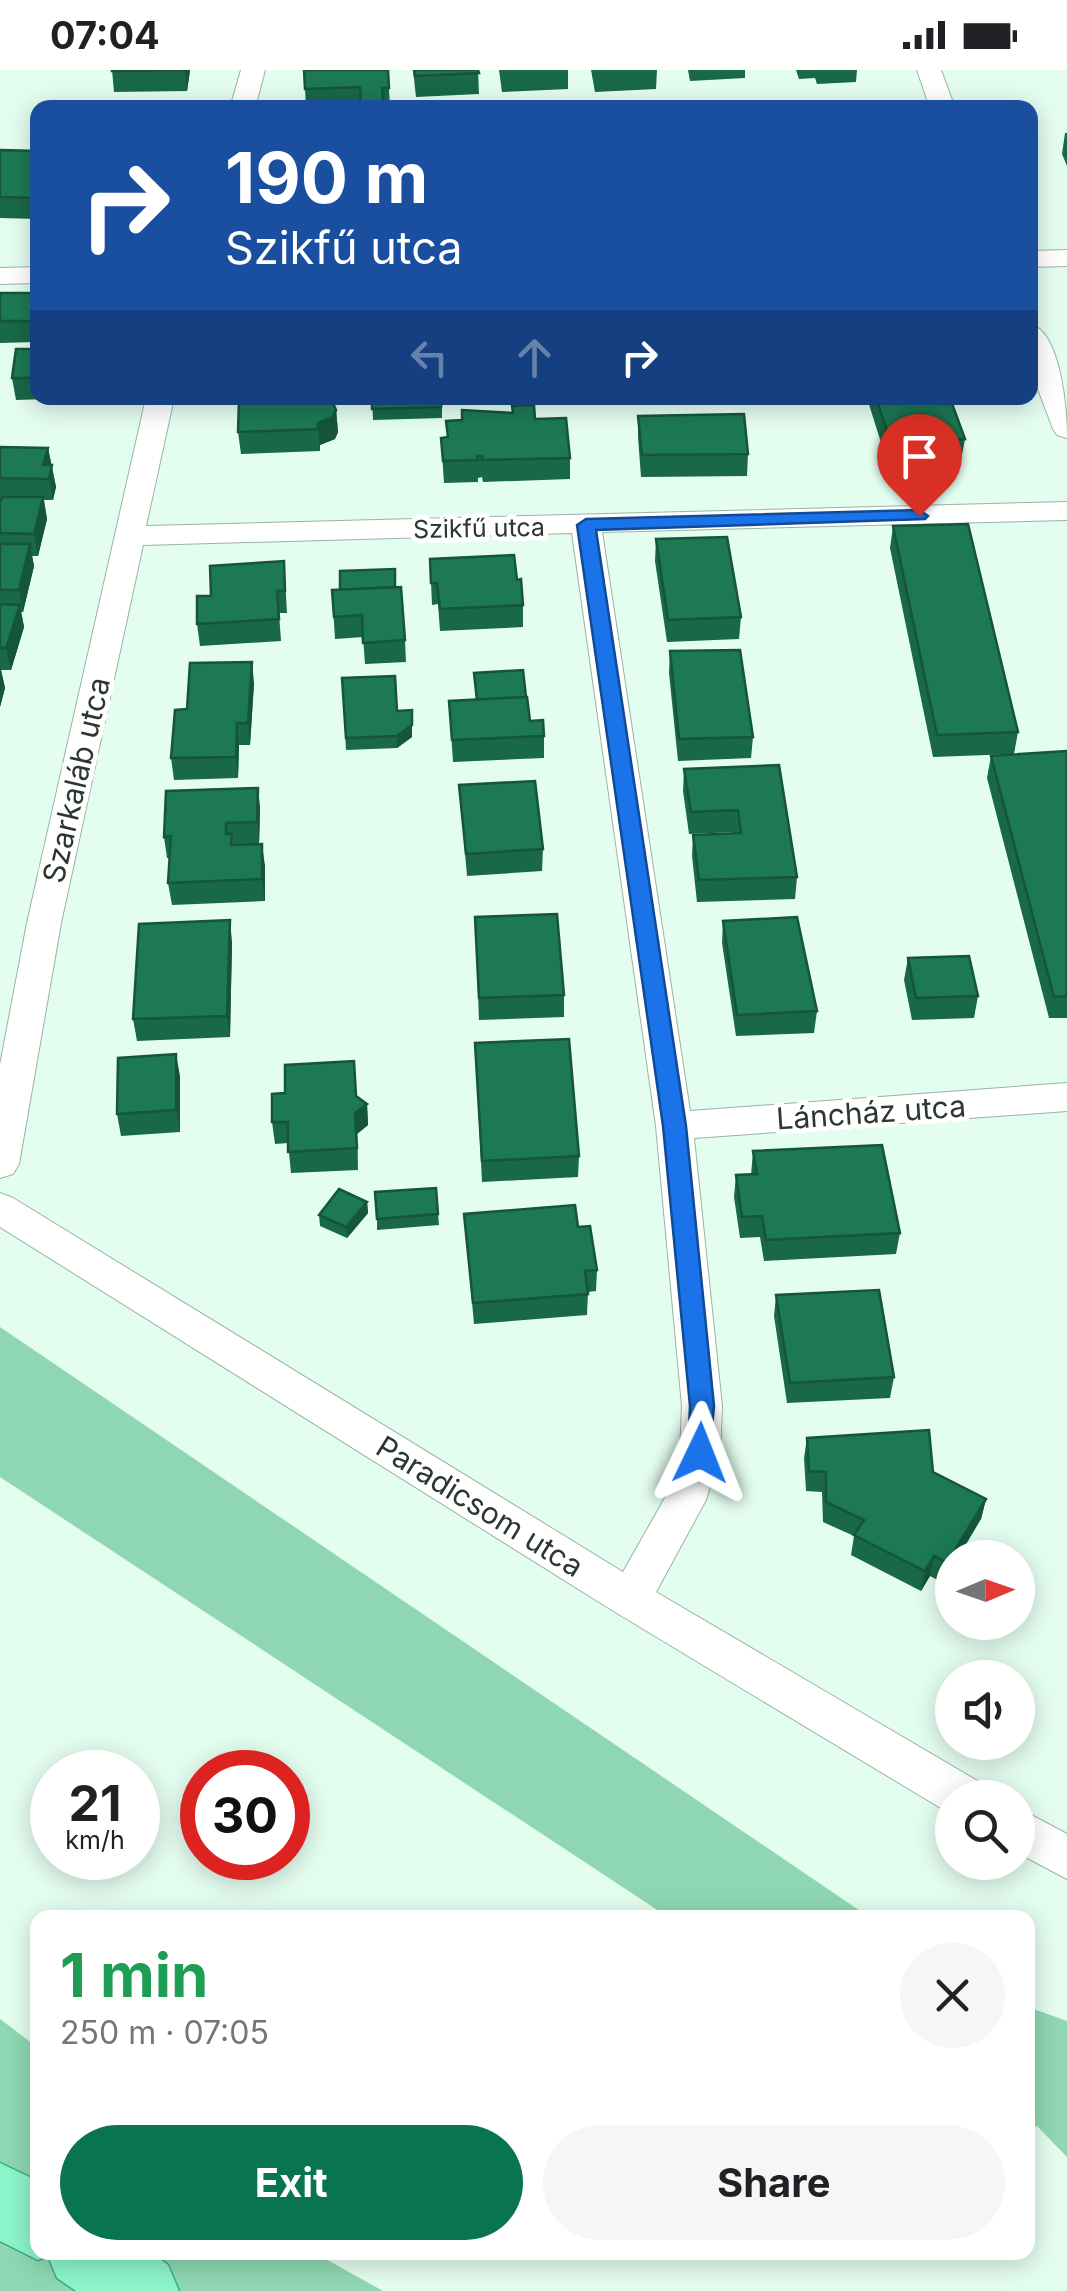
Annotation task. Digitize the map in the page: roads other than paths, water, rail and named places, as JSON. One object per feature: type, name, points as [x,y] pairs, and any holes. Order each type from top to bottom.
[{"type":"main road","points":[[0,2199],[30,2219]]},
{"type":"main road","points":[[94,2260],[142,2291]]},
{"type":"street","points":[[244,100],[253,70]]},
{"type":"street","points":[[929,70],[941,100]]},
{"type":"street","points":[[1038,260],[1067,258]]},
{"type":"street","points":[[0,276],[30,276]]},
{"type":"street","points":[[1038,353],[1067,430]]},
{"type":"street","name":"Szarkaláb utca","points":[[0,1164],[44,922],[158,405]]},
{"type":"street","name":"Szikfű utca","points":[[130,536],[1067,511]]},
{"type":"street","points":[[586,525],[674,1126],[702,1406],[700,1453],[685,1500],[630,1599]]},
{"type":"street","name":"Láncház utca","points":[[674,1126],[1067,1097]]},
{"type":"street","name":"Paradicsom utca","points":[[0,1208],[630,1599],[935,1781]]},
{"type":"street","points":[[1035,1839],[1067,1858]]}]
